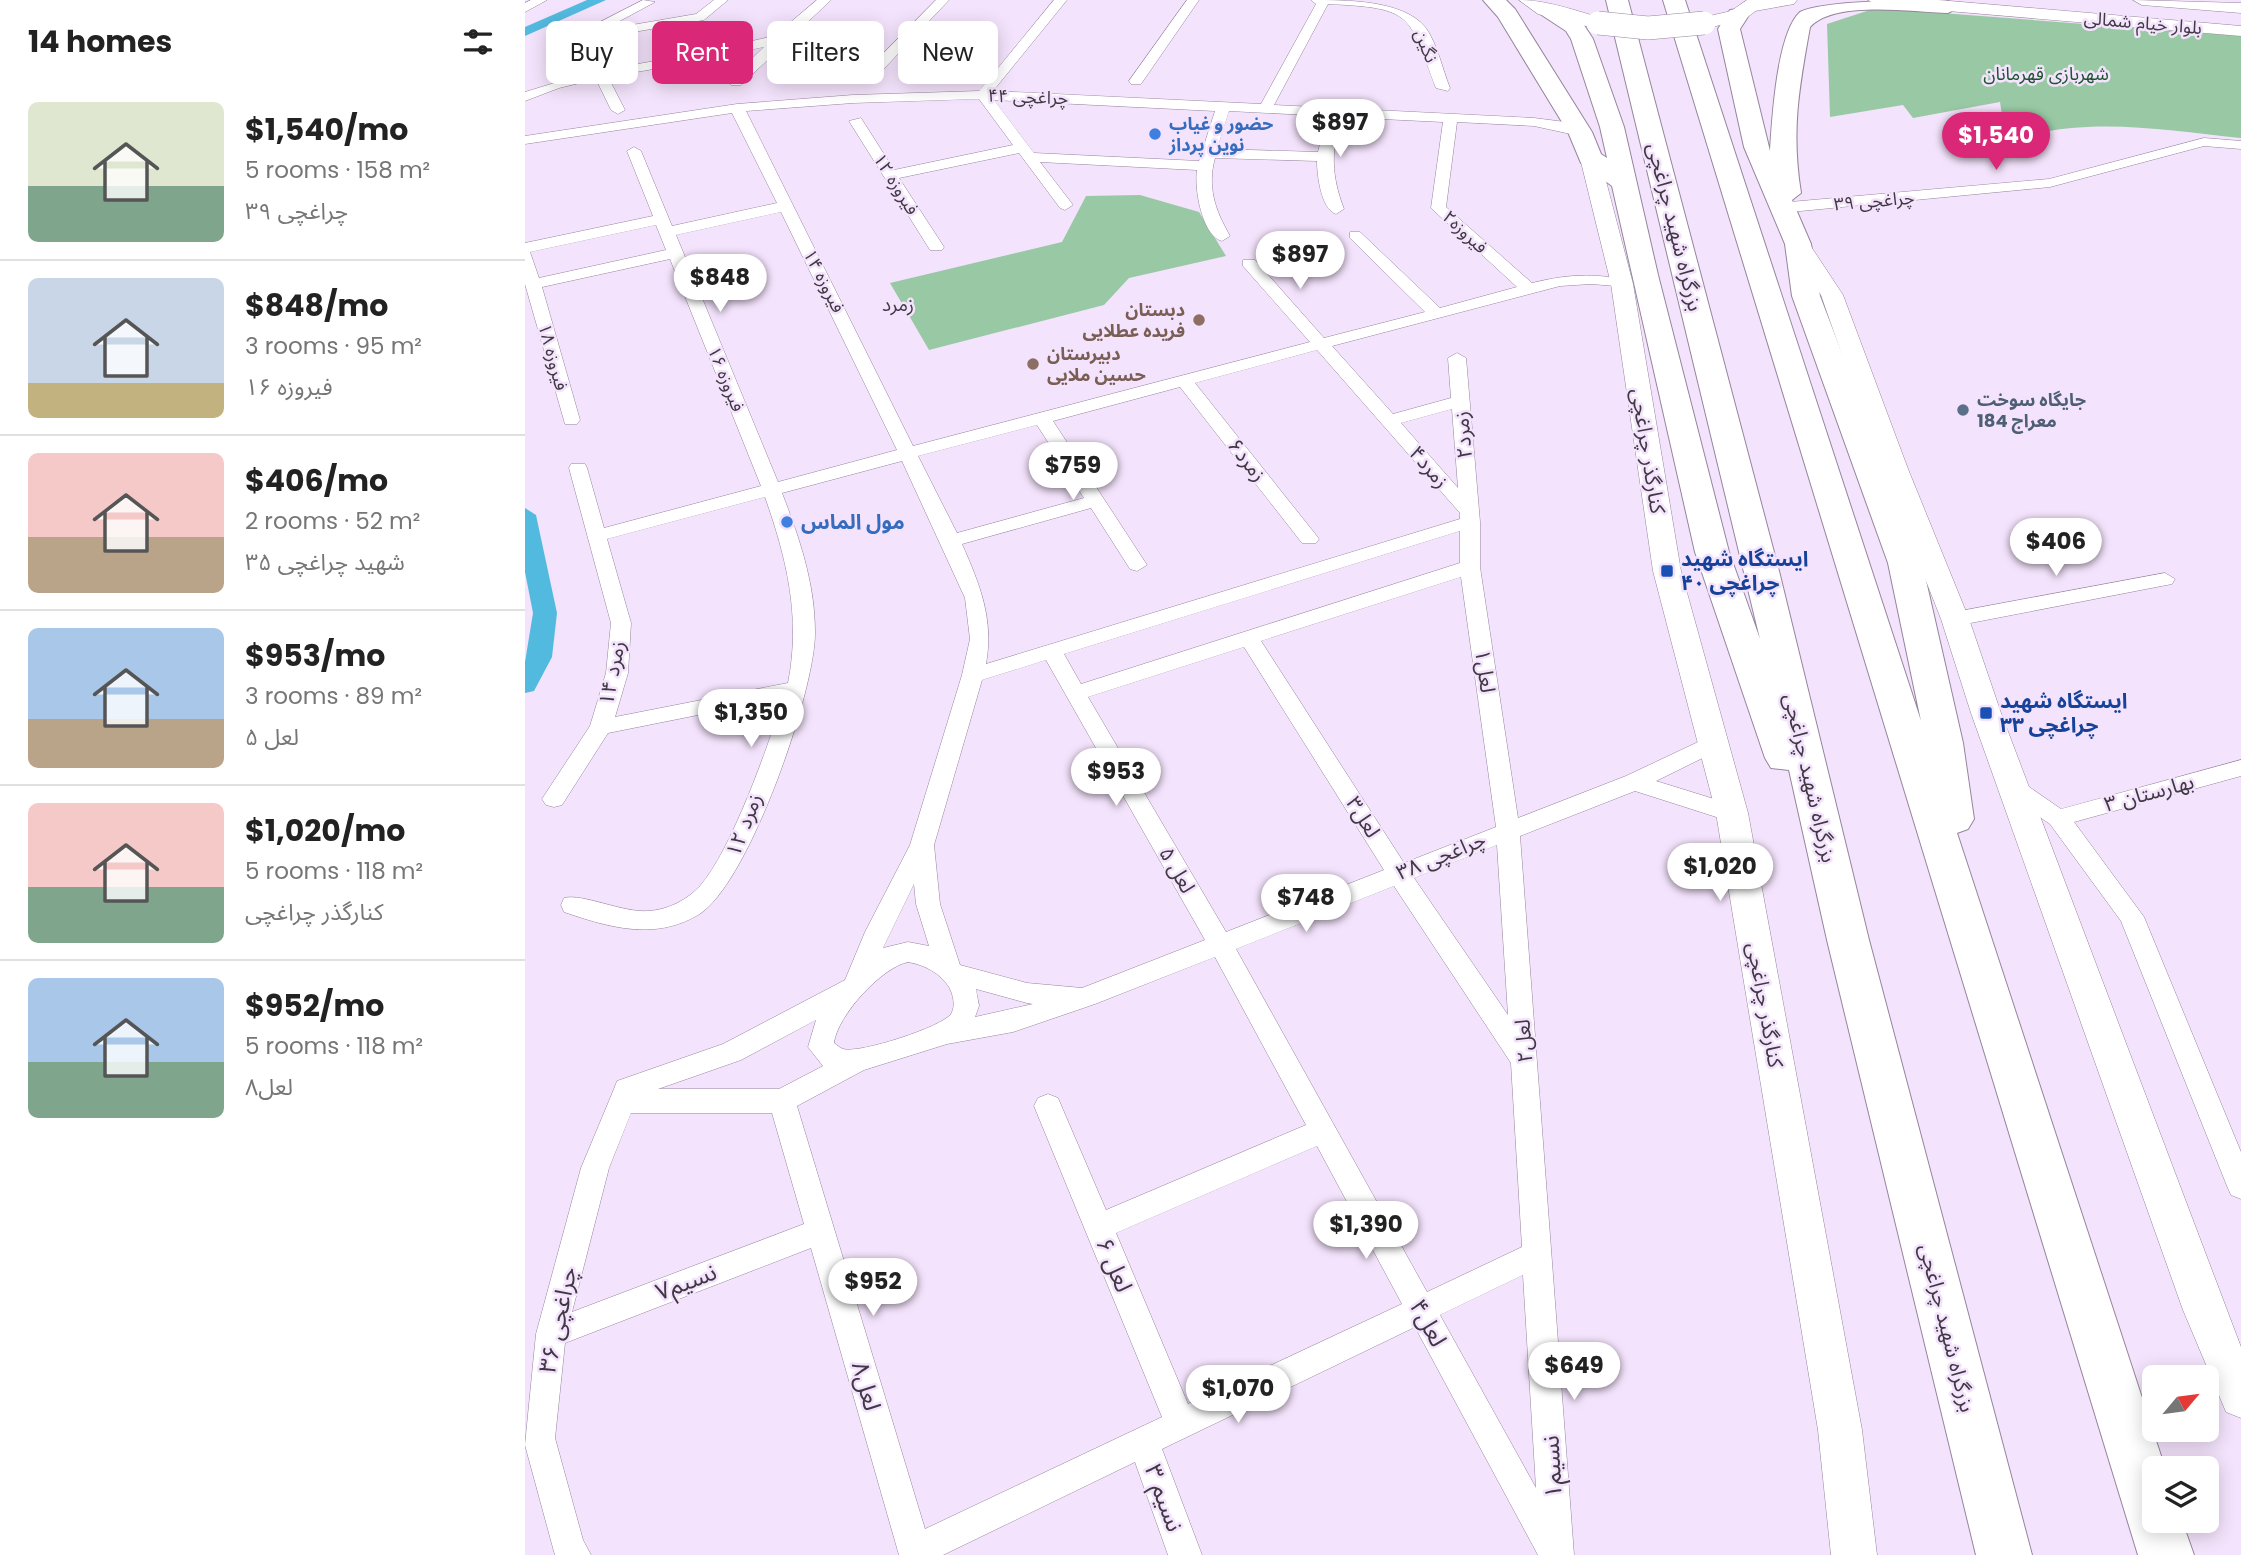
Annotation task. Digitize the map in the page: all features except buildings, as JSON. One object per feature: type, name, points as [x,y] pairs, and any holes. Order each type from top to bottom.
[{"type":"highway","points":[[1494,0],[1507,14],[1580,132],[1590,158],[1627,199]]},
{"type":"highway","points":[[1674,0],[2142,1477]]},
{"type":"highway","points":[[1537,5],[1574,27],[1582,39],[1612,127],[1712,552],[1848,940]]},
{"type":"highway","points":[[1948,7],[1836,6],[1810,14],[1799,26],[1784,107],[1782,150],[1792,226],[1806,296],[1905,563],[1944,743],[1968,922]]},
{"type":"highway","points":[[1751,7],[1729,30],[1756,147],[1792,226]]},
{"type":"highway","name":"بزرگراه شهید چراغچی","points":[[1607,12],[1762,571],[1848,940],[2004,1555]]},
{"type":"highway","points":[[2159,1533],[2166,1555]]},
{"type":"main road","points":[[1537,5],[1607,12],[1648,28],[1704,23],[1751,7],[1789,0]]},
{"type":"main road","name":"بلوار خیام شمالی","points":[[1877,0],[2241,31]]},
{"type":"main road","name":"بلوار خیام شمالی","points":[[2142,0],[2241,8]]},
{"type":"main road","name":"کنارگذر چراغچی","points":[[1590,158],[1622,284],[1667,571],[1732,813],[1840,1430],[1854,1555]]},
{"type":"main road","points":[[1613,247],[1627,199]]},
{"type":"main road","points":[[1792,226],[1832,295],[1895,469],[1955,619],[2204,1310],[2241,1397]]},
{"type":"street","points":[[525,8],[541,0]]},
{"type":"street","points":[[649,2],[575,38],[700,17],[722,0]]},
{"type":"street","points":[[800,21],[825,0]]},
{"type":"street","points":[[884,61],[943,0]]},
{"type":"street","points":[[1061,0],[983,95],[1065,205]]},
{"type":"street","points":[[1136,81],[1193,0]]},
{"type":"street","name":"نگین","points":[[1317,0],[1371,4],[1400,11],[1417,23],[1443,88]]},
{"type":"street","points":[[1266,108],[1325,1]]},
{"type":"street","points":[[753,65],[767,51]]},
{"type":"street","points":[[525,97],[538,90],[563,84]]},
{"type":"street","points":[[605,84],[618,110]]},
{"type":"street","name":"چراغچی ۴۴","points":[[525,140],[737,108],[853,99],[983,95],[1534,122],[1560,125],[1580,132]]},
{"type":"street","name":"فیروزه ۱۴","points":[[737,108],[910,453],[975,598],[980,639],[973,675],[922,845]]},
{"type":"street","name":"چراغچی ۴۴","points":[[1534,122],[1565,108]]},
{"type":"street","points":[[1221,236],[1206,211],[1201,187],[1222,111]]},
{"type":"street","points":[[1336,111],[1322,157],[1324,179],[1336,209]]},
{"type":"street","name":"فیروزه۲","points":[[1451,117],[1438,197],[1439,208],[1530,290]]},
{"type":"street","name":"فیروزه ۱۲","points":[[856,121],[936,247]]},
{"type":"street","points":[[2204,142],[2241,145]]},
{"type":"street","name":"چراغچی ۳۹","points":[[1792,226],[2050,183],[2204,142]]},
{"type":"street","name":"فیروزه ۱۶","points":[[634,152],[771,490]]},
{"type":"street","points":[[890,175],[1026,153],[1208,160],[1322,157]]},
{"type":"street","points":[[525,248],[786,206]]},
{"type":"street","points":[[1355,235],[1437,314]]},
{"type":"street","points":[[533,284],[675,253]]},
{"type":"street","name":"فیروزه ۱۸","points":[[525,255],[571,419]]},
{"type":"street","name":"زمرد۴","points":[[1249,263],[1470,517]]},
{"type":"street","points":[[599,535],[1571,279],[1622,284]]},
{"type":"street","name":"زمرد۲","points":[[1457,358],[1470,517]]},
{"type":"street","name":"زمرد۶","points":[[1185,380],[1308,539]]},
{"type":"street","name":"زمرد۴","points":[[1389,421],[1460,401]]},
{"type":"street","points":[[1042,418],[1137,565]]},
{"type":"street","name":"زمرد ۱۴","points":[[554,799],[601,727],[617,673],[621,623],[599,535],[578,468]]},
{"type":"street","name":"زمرد ۱۲","points":[[573,905],[606,919],[668,919],[701,904],[725,876],[798,688],[806,634],[803,589],[771,490]]},
{"type":"street","points":[[951,541],[1095,501]]},
{"type":"street","points":[[973,675],[1470,517]]},
{"type":"street","name":"لعل۱","points":[[1470,517],[1470,567],[1508,829]]},
{"type":"street","points":[[1076,693],[1470,567]]},
{"type":"street","points":[[1955,619],[2165,579]]},
{"type":"street","name":"لعل۳","points":[[1249,638],[1398,873],[1526,1064]]},
{"type":"street","name":"لعل ۵","points":[[1051,651],[1220,943]]},
{"type":"street","points":[[601,727],[798,688]]},
{"type":"street","name":"چراغچی ۳۸","points":[[782,1101],[856,1061],[947,1033],[1013,1021],[1086,997],[1508,829],[1634,782],[1715,742]]},
{"type":"street","name":"بهارستان ۳","points":[[2058,818],[2241,768]]},
{"type":"street","points":[[1634,782],[1732,813]]},
{"type":"street","points":[[2014,788],[2058,818],[2132,917],[2241,1186]]},
{"type":"street","name":"لعل۲","points":[[1508,829],[1539,1253]]},
{"type":"street","points":[[922,845],[928,904],[950,972]]},
{"type":"street","points":[[625,1095],[731,1052],[855,988],[877,932],[922,845]]},
{"type":"street","name":"لعل۴","points":[[1220,943],[1557,1555]]},
{"type":"street","points":[[856,1061],[835,1060],[821,1047],[820,1037],[824,1027],[879,962],[906,951],[932,956],[950,972],[965,994],[968,1008],[961,1023],[947,1033]]},
{"type":"street","points":[[950,972],[1027,993],[1086,997]]},
{"type":"street","points":[[625,1095],[782,1101]]},
{"type":"street","name":"چراغچی ۳۶","points":[[574,1555],[569,1548],[539,1438],[551,1334],[595,1168],[625,1095]]},
{"type":"street","name":"لعل۸","points":[[782,1101],[915,1553]]},
{"type":"street","name":"لعل ۶","points":[[1048,1107],[1181,1424]]},
{"type":"street","points":[[1098,1227],[1322,1131]]},
{"type":"street","name":"نسیم۷","points":[[551,1334],[821,1231]]},
{"type":"street","points":[[915,1553],[1539,1253]]},
{"type":"street","name":"نسیم۱","points":[[1539,1253],[1557,1555]]},
{"type":"street","name":"نسیم ۳","points":[[1143,1442],[1185,1555]]},
{"type":"green space","name":"شهربازی قهرمانان","points":[[1876,8],[2241,36],[2241,138],[2152,129],[2094,127],[2064,129],[2006,142],[2000,102],[1913,118],[1903,105],[1830,117],[1827,24]]},
{"type":"green space","points":[[1140,195],[1199,212],[1226,256],[1129,278],[1104,305],[929,350],[890,283],[1062,242],[1086,196]]},
{"type":"waterway","points":[[525,32],[599,0]]},
{"type":"waterway","points":[[525,515],[545,613],[540,657],[525,685]]},
{"type":"place","name":"حضور و غیاب نوین پرداز","points":[[1155,134]]},
{"type":"place","name":"دبستان فریده عطلایی","points":[[1199,320]]},
{"type":"place","name":"دبیرستان حسین ملایی","points":[[1033,364]]},
{"type":"place","name":"جایگاه سوخت 184 معراج","points":[[1963,410]]},
{"type":"place","name":"مول الماس","points":[[787,522]]},
{"type":"place","name":"ایستگاه شهید چراغچی ۴۰","points":[[1667,571]]},
{"type":"place","name":"ایستگاه شهید چراغچی ۳۳","points":[[1986,713]]},
{"type":"district","name":"زمرد","points":[[898,304]]}]
